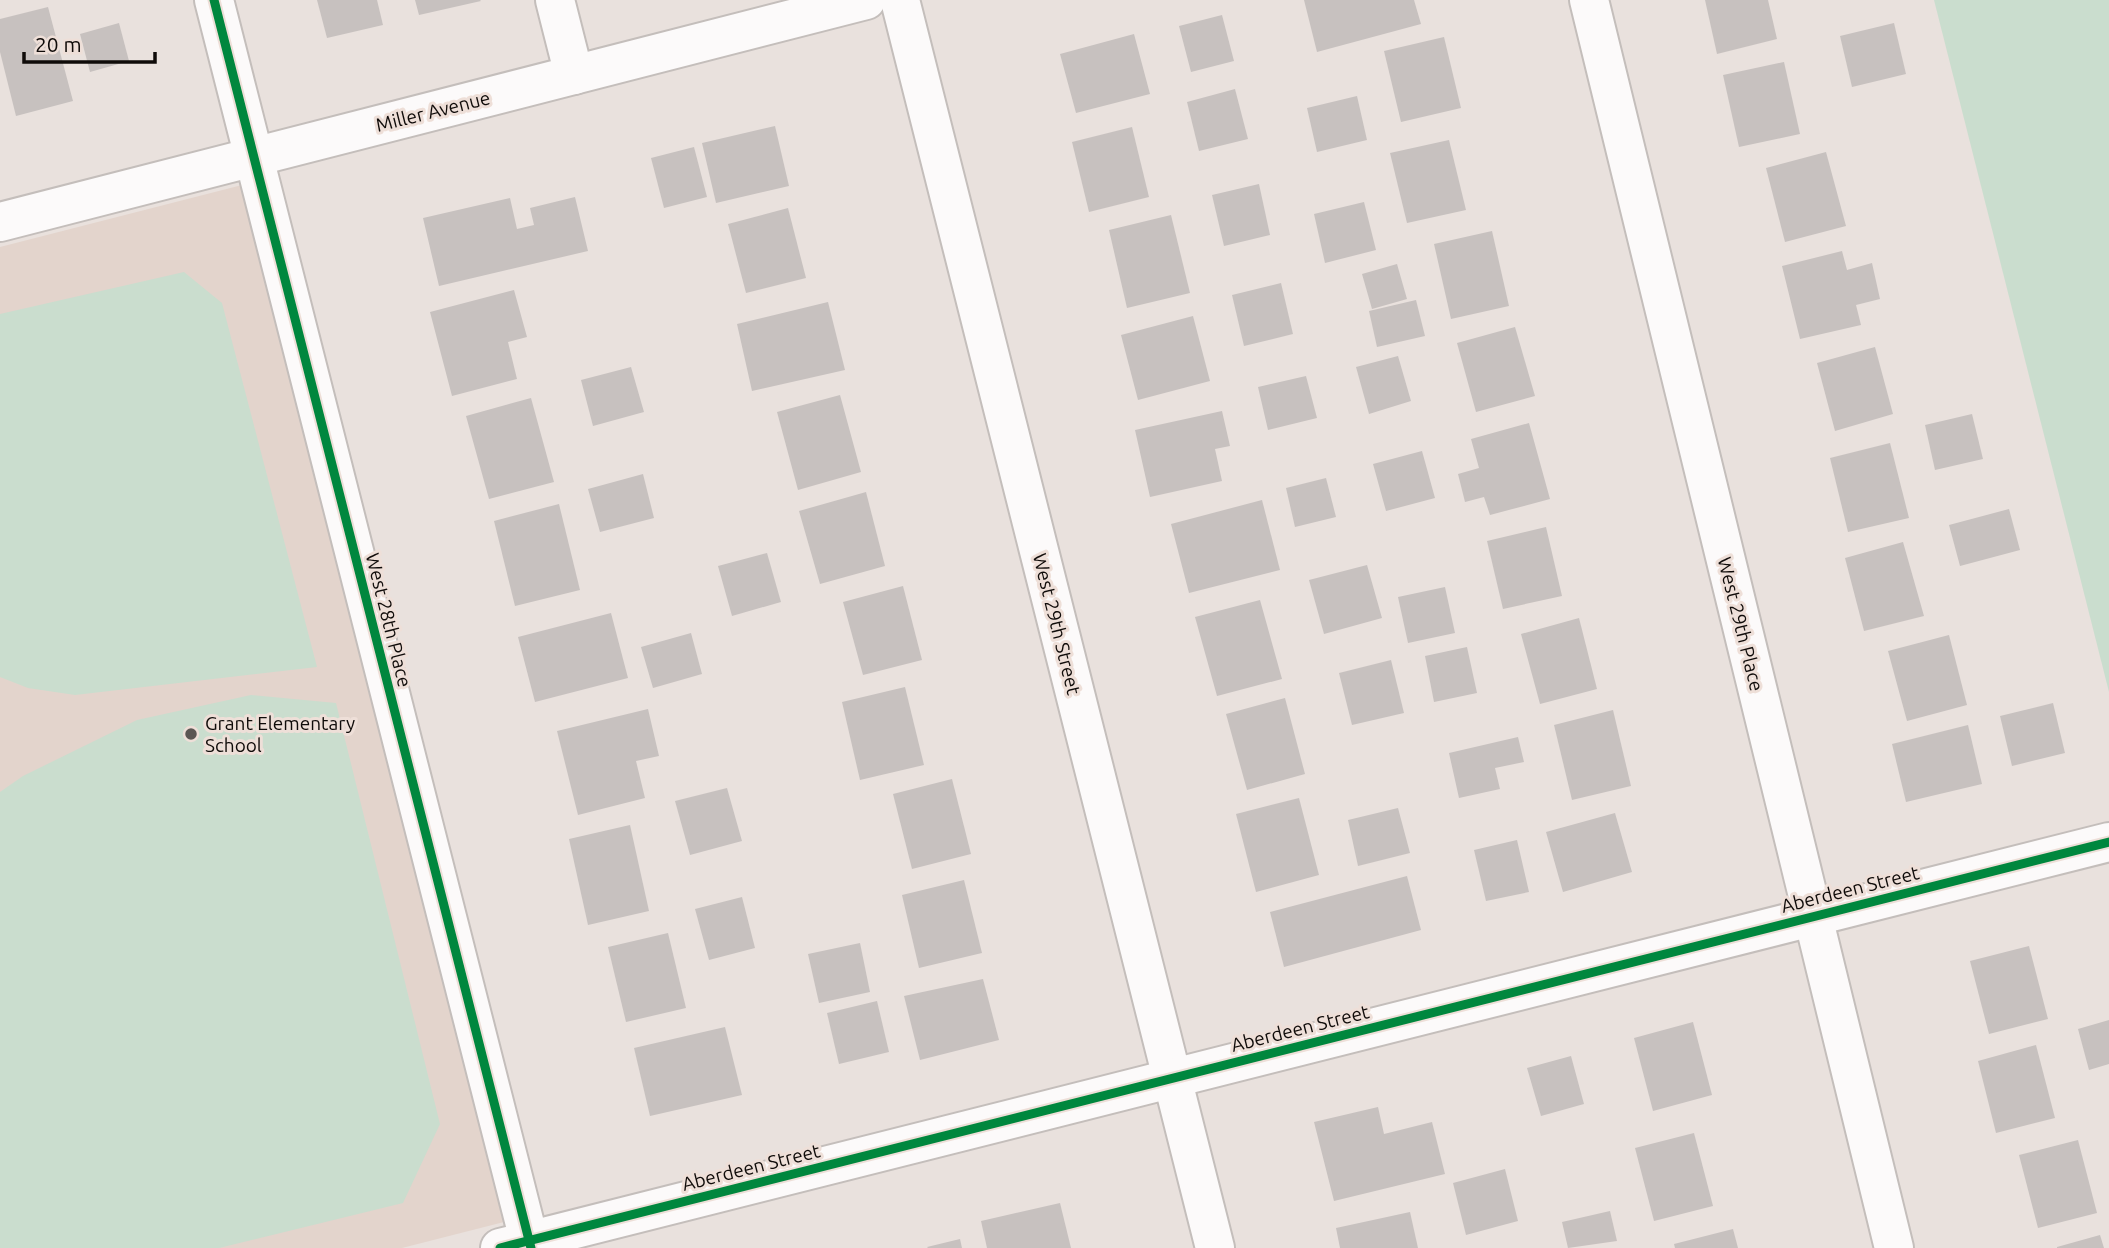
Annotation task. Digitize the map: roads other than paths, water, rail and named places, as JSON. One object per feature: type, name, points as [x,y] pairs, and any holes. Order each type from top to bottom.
[{"type":"street","name":"West 28th Place","points":[[214,0],[520,1246]]},
{"type":"street","points":[[555,0],[574,75]]},
{"type":"street","name":"Miller Avenue","points":[[0,222],[866,0]]},
{"type":"street","name":"West 29th Street","points":[[900,0],[1215,1248]]},
{"type":"street","name":"West 29th Place","points":[[1589,0],[1894,1248]]},
{"type":"street","name":"Aberdeen Street","points":[[520,1246],[2109,842]]},
{"type":"place","name":"Grant Elementary School","points":[[191,734]]}]
